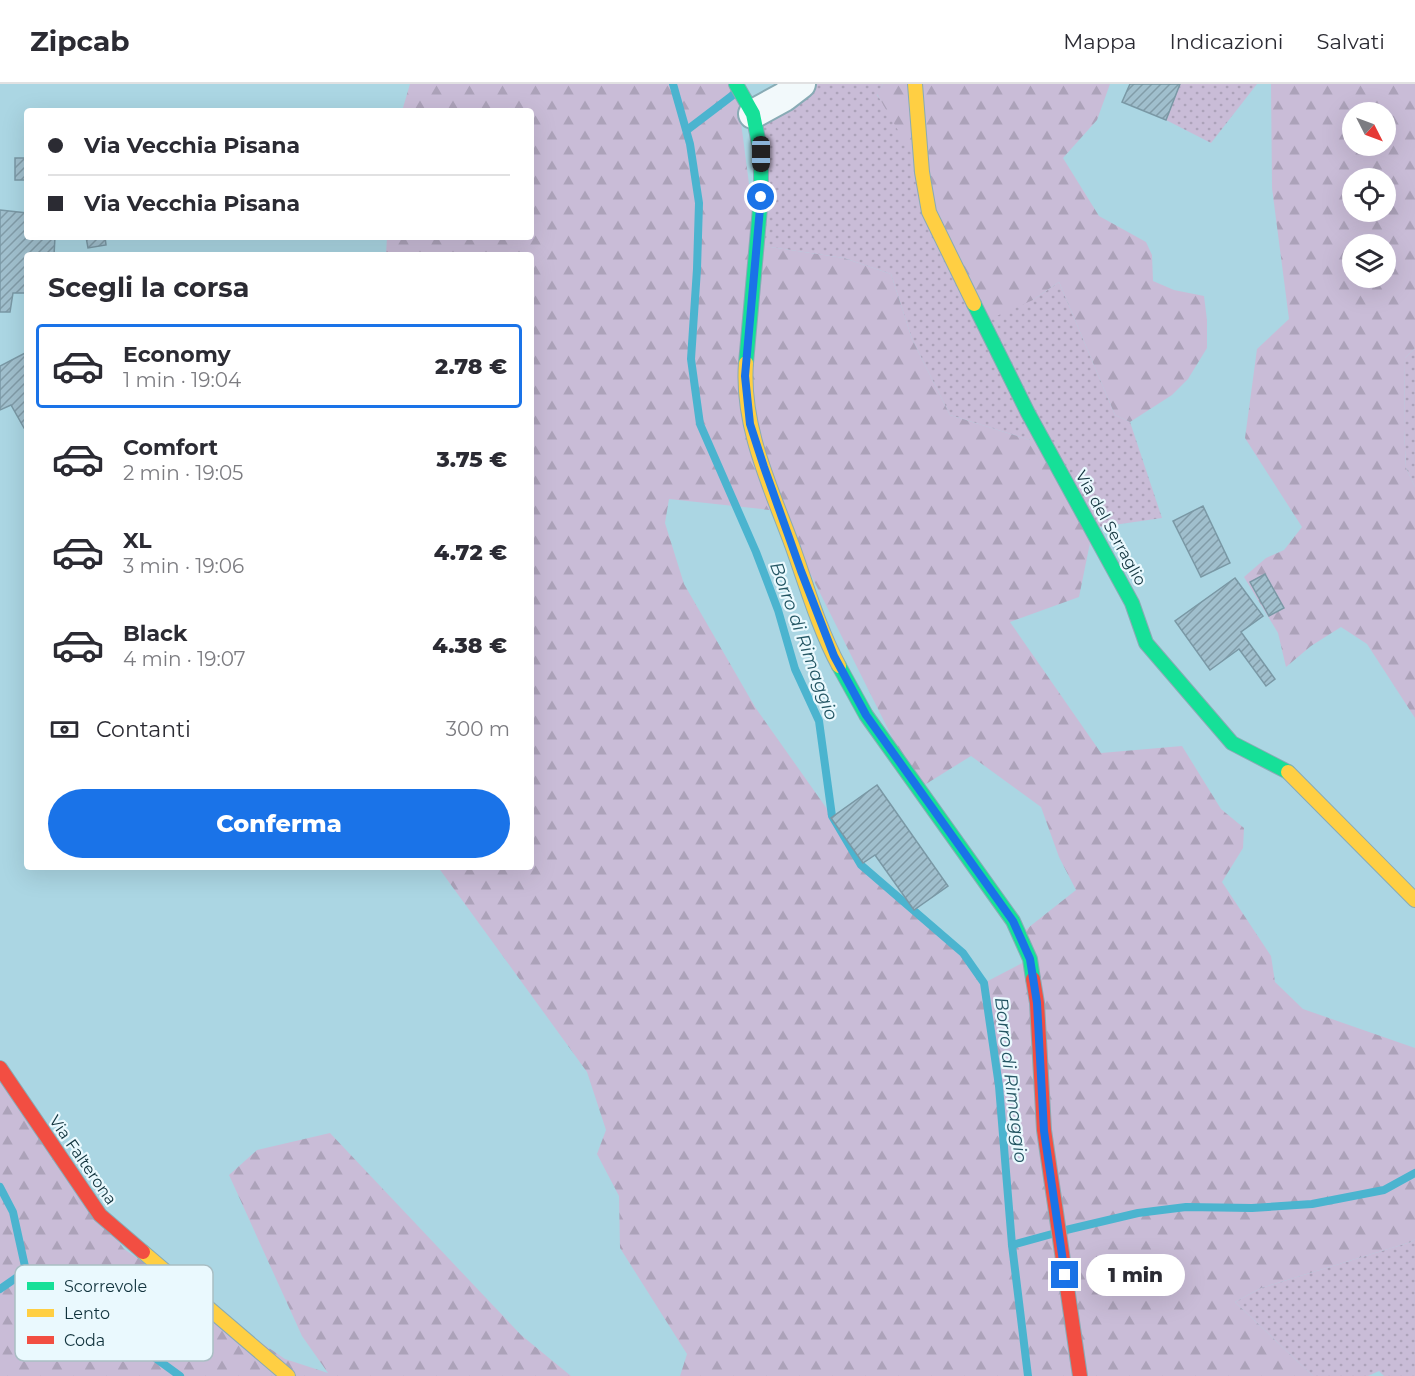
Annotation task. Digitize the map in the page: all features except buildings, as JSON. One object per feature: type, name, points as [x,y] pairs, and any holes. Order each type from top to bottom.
[{"type":"street","points":[[736,84],[753,114],[761,154],[761,197],[745,376],[750,424],[797,561],[834,656],[866,715],[1013,921],[1030,959],[1037,1003],[1044,1131],[1080,1376]]},
{"type":"street","points":[[753,114],[784,97],[801,84]]},
{"type":"street","name":"Via del Serraglio","points":[[915,84],[922,172],[929,212],[1028,413],[1132,603],[1146,643],[1232,743],[1291,773],[1415,900]]},
{"type":"street","name":"Via Falterona","points":[[0,1068],[100,1215],[158,1265]]},
{"type":"street","name":"Via Falterona","points":[[213,1312],[288,1376]]},
{"type":"green space","points":[[410,84],[736,84],[757,245],[844,258],[891,274],[912,339],[950,415],[1046,445],[1093,528],[1079,597],[1010,622],[1101,753],[1182,746],[1221,809],[1244,828],[1243,848],[1222,882],[1271,956],[1275,982],[1303,1009],[1415,1048],[1415,1239],[1261,1288],[1235,1302],[1313,1376],[680,1376],[687,1354],[620,1248],[619,1196],[597,1154],[606,1130],[587,1072],[440,870],[534,870],[534,252],[386,252],[387,240],[534,240],[534,108],[403,108]],"holes":[[[669,499],[779,511],[918,789],[971,756],[1041,807],[1059,857],[1076,890],[1019,935],[1030,959],[984,983],[963,953],[861,865],[832,816],[755,707],[684,584],[665,523]]]},
{"type":"green space","points":[[801,84],[883,84],[877,95],[1033,300],[1059,282],[1115,415],[1130,422],[1162,518],[1093,528],[1046,445],[950,415],[912,339],[891,274],[844,258],[757,245],[753,114]]},
{"type":"green space","points":[[883,84],[1110,84],[1097,120],[1063,158],[1099,216],[1146,242],[1152,255],[1153,281],[1174,290],[1204,296],[1207,348],[1188,379],[1172,395],[1130,422],[1115,415],[1059,282],[1033,300],[983,322],[922,172],[877,94]]},
{"type":"green space","points":[[1180,84],[1257,84],[1211,143],[1166,120]]},
{"type":"green space","points":[[1271,84],[1415,84],[1415,348],[1405,358],[1404,429],[1406,468],[1415,487],[1415,718],[1367,644],[1341,627],[1311,646],[1286,667],[1278,633],[1244,577],[1266,558],[1284,550],[1302,527],[1245,438],[1257,349],[1289,319],[1272,188]]},
{"type":"green space","points":[[1415,348],[1415,487],[1406,468],[1404,429],[1405,358]]},
{"type":"green space","points":[[0,1076],[124,1249],[147,1265],[15,1265],[15,1361],[213,1361],[213,1310],[285,1359],[328,1373],[302,1336],[229,1175],[257,1150],[330,1133],[521,1335],[571,1376],[0,1376]]},
{"type":"green space","points":[[1415,1239],[1415,1376],[1384,1376],[1379,1371],[1368,1376],[1313,1376],[1235,1302],[1261,1288]]},
{"type":"waterway","name":"Borro di Rimaggio","points":[[673,84],[690,144],[699,203],[691,359],[700,424],[756,552],[778,610],[795,669],[819,721],[832,816],[861,865],[963,953],[984,983],[999,1086],[1012,1245],[1028,1376]]},
{"type":"waterway","points":[[687,130],[733,95]]},
{"type":"waterway","points":[[1066,1230],[1138,1213],[1186,1207],[1252,1208],[1312,1204],[1384,1190],[1415,1173]]},
{"type":"waterway","points":[[0,1187],[13,1212],[25,1265]]},
{"type":"waterway","points":[[1012,1245],[1052,1234]]},
{"type":"waterway","points":[[0,1289],[15,1279]]},
{"type":"waterway","points":[[159,1361],[180,1376]]},
{"type":"traffic: fast","points":[[736,84],[753,114],[761,154],[761,197],[746,363]]},
{"type":"traffic: fast","points":[[974,304],[1028,413],[1132,603],[1146,643],[1232,743],[1288,772]]},
{"type":"traffic: fast","points":[[839,666],[866,715],[1013,921],[1030,959],[1033,979]]},
{"type":"traffic: slow","points":[[915,84],[922,172],[929,212],[974,304]]},
{"type":"traffic: slow","points":[[746,363],[748,410],[759,456],[819,622],[839,666]]},
{"type":"traffic: slow","points":[[1288,772],[1415,900]]},
{"type":"traffic: slow","points":[[143,1252],[158,1265]]},
{"type":"traffic: slow","points":[[213,1312],[288,1376]]},
{"type":"traffic: jam","points":[[1033,979],[1037,1003],[1044,1130],[1080,1376]]},
{"type":"traffic: jam","points":[[0,1068],[100,1215],[143,1252]]},
{"type":"route","points":[[761,197],[745,376],[750,424],[801,571],[834,656],[866,715],[1013,921],[1030,959],[1037,1003],[1044,1131],[1065,1275]]}]
